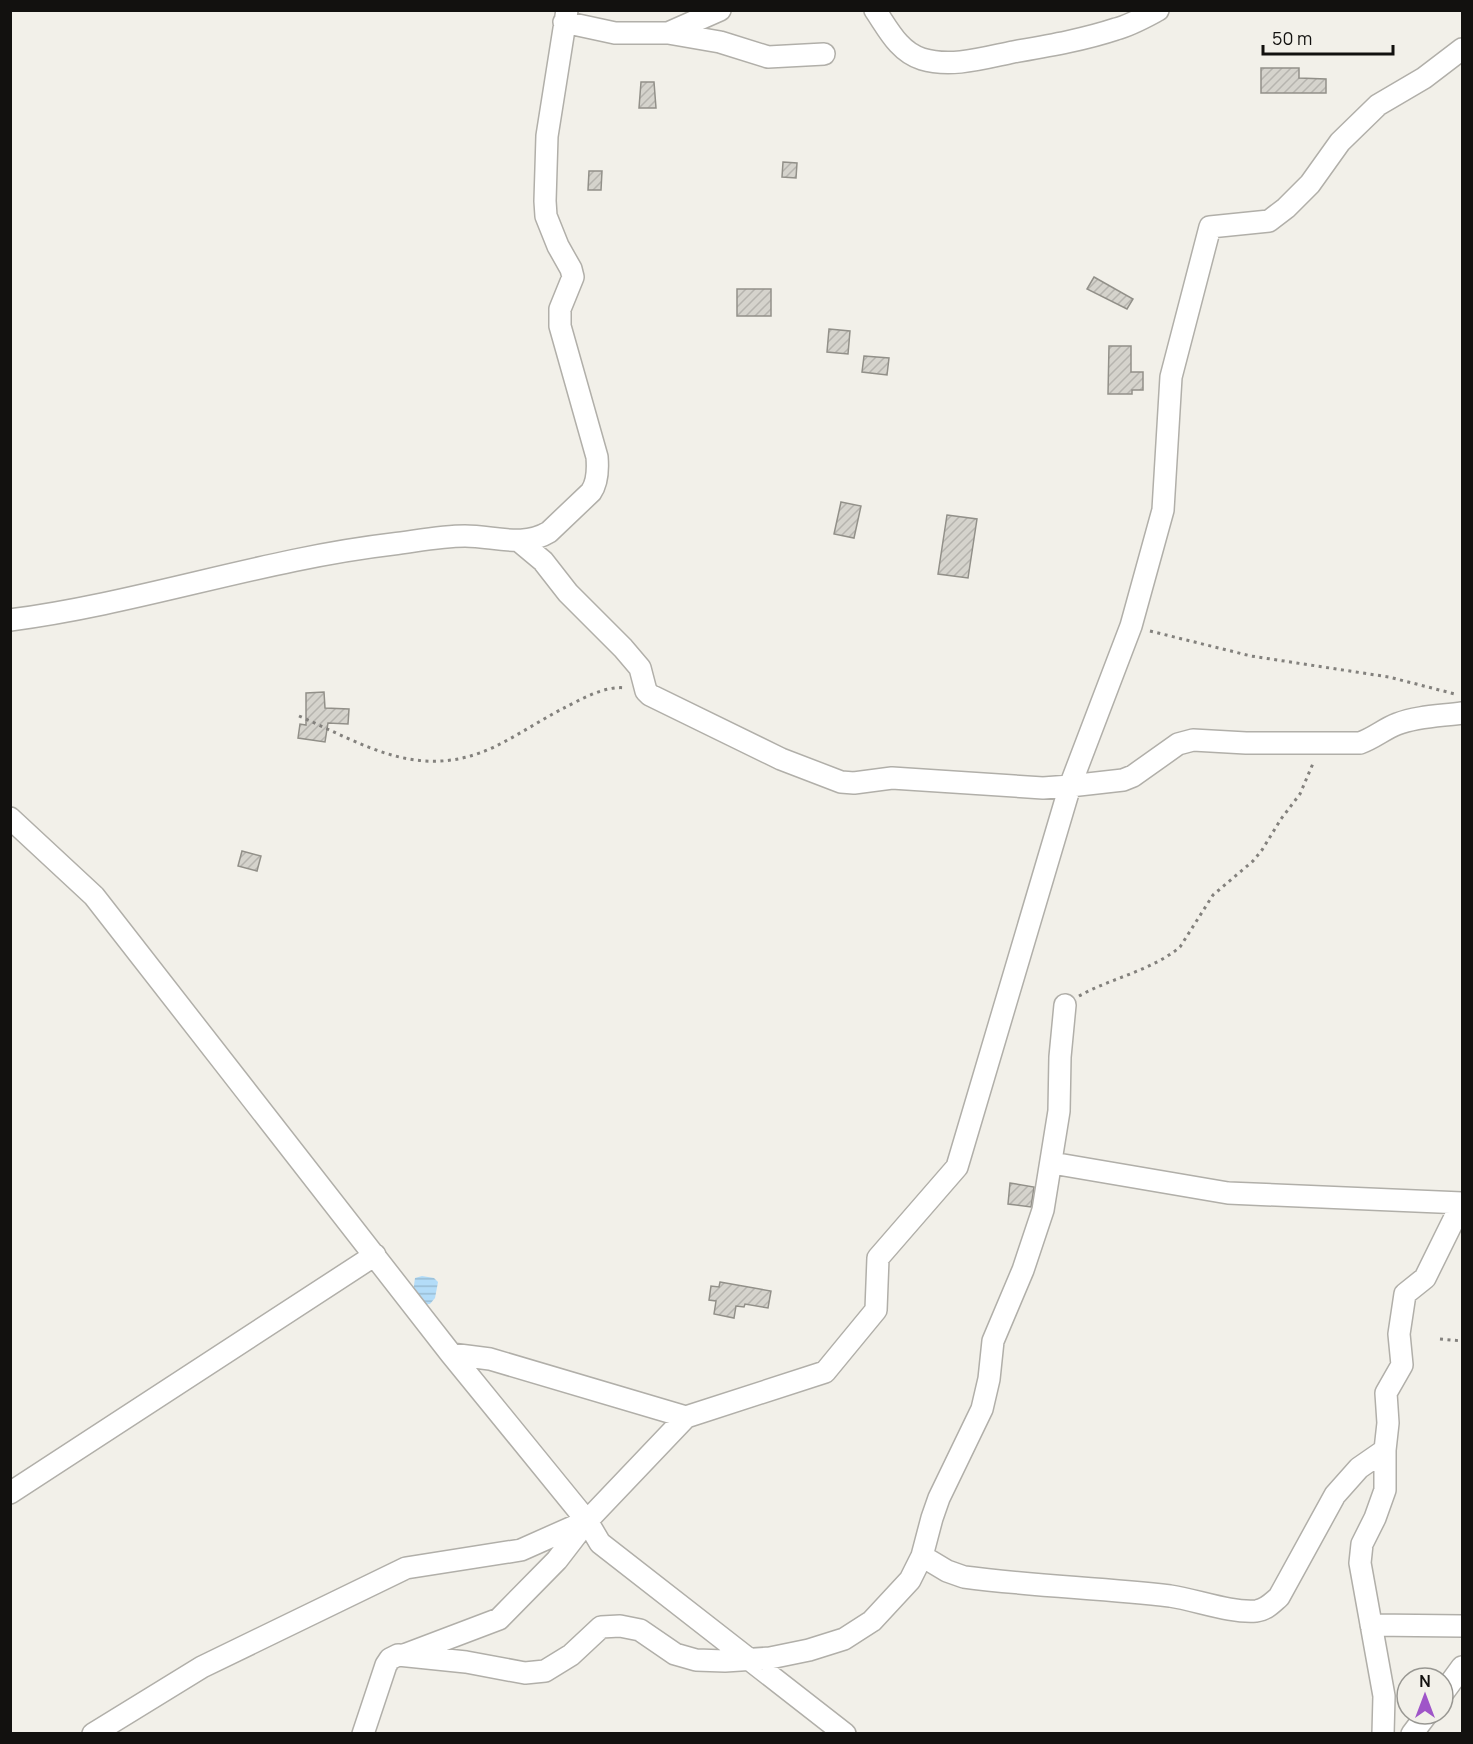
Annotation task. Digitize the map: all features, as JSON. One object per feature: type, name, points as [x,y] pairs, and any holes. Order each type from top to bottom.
[{"type":"street","points":[[668,33],[720,10]]},
{"type":"street","points":[[875,10],[897,43],[907,52],[921,59],[941,63],[969,60],[1077,39],[1117,29],[1158,10]]},
{"type":"street","points":[[10,620],[166,591],[351,549],[466,536],[519,541],[543,536],[591,492],[595,486],[598,468],[597,457],[560,326],[560,309],[571,285],[571,269],[558,246],[546,216],[544,201],[547,136],[566,16],[623,34],[668,33],[720,42],[768,57],[824,54]]},
{"type":"street","points":[[363,1734],[390,1659],[499,1619],[557,1560],[587,1521],[686,1417],[825,1372],[876,1310],[878,1258],[957,1167],[1070,786],[1131,626],[1163,510],[1171,377],[1210,227],[1269,221],[1310,184],[1340,142],[1378,105],[1424,78],[1462,49]]},
{"type":"street","points":[[519,541],[543,561],[568,592],[640,668],[646,692],[781,759],[841,782],[854,783],[892,778],[1042,788],[1070,786],[1123,780],[1133,776],[1178,744],[1193,740],[1360,743],[1394,725],[1411,719],[1462,713]]},
{"type":"street","points":[[10,818],[94,896],[451,1354],[587,1521],[600,1543],[845,1734]]},
{"type":"street","points":[[404,1655],[533,1673],[545,1671],[571,1655],[601,1628],[620,1626],[640,1630],[675,1654],[696,1660],[770,1658],[809,1650],[844,1639],[872,1621],[910,1580],[922,1556],[939,1498],[982,1409],[989,1379],[993,1341],[1043,1210],[1059,1111],[1060,1057],[1065,1005]]},
{"type":"street","points":[[1052,1163],[1228,1193],[1462,1203],[1425,1278],[1405,1294],[1399,1334],[1402,1365],[1386,1393],[1388,1423],[1385,1490],[1362,1544],[1360,1563],[1384,1696],[1383,1734]]},
{"type":"street","points":[[10,1493],[375,1255]]},
{"type":"street","points":[[451,1354],[490,1359],[686,1417]]},
{"type":"street","points":[[922,1556],[964,1577],[1188,1598],[1246,1611],[1259,1611],[1268,1608],[1279,1597],[1335,1495],[1359,1468],[1385,1450]]},
{"type":"street","points":[[93,1734],[202,1667],[406,1568],[520,1550],[587,1521]]},
{"type":"street","points":[[1371,1625],[1462,1626]]},
{"type":"path","points":[[1131,626],[1251,656],[1389,677],[1462,696]]},
{"type":"path","points":[[299,716],[382,753],[415,761],[446,760],[493,748],[576,702],[608,690],[621,688],[646,692]]},
{"type":"path","points":[[1065,1005],[1088,991],[1149,966],[1180,947],[1213,895],[1253,861],[1262,850],[1300,794],[1320,743]]},
{"type":"path","points":[[1440,1339],[1462,1341]]},
{"type":"water","points":[[422,1276],[434,1278],[438,1282],[435,1298],[430,1304],[418,1305],[412,1300],[415,1278]]},
{"type":"building","points":[[1261,68],[1299,68],[1299,78],[1326,79],[1326,93],[1261,93]]},
{"type":"building","points":[[641,82],[654,82],[656,108],[639,108]]},
{"type":"building","points":[[783,162],[797,163],[796,178],[782,177]]},
{"type":"building","points":[[589,171],[602,171],[601,190],[588,190]]},
{"type":"building","points":[[1094,277],[1133,299],[1127,309],[1087,289]]},
{"type":"building","points":[[737,289],[771,289],[771,316],[737,316]]},
{"type":"building","points":[[829,329],[850,331],[848,354],[827,352]]},
{"type":"building","points":[[1109,346],[1131,346],[1131,372],[1143,372],[1143,390],[1132,390],[1132,394],[1108,394]]},
{"type":"building","points":[[864,356],[889,358],[887,375],[862,372]]},
{"type":"building","points":[[841,502],[861,506],[854,538],[834,534]]},
{"type":"building","points":[[947,515],[977,519],[968,578],[938,574]]},
{"type":"building","points":[[324,692],[325,708],[349,709],[348,724],[328,723],[325,742],[298,738],[300,724],[306,725],[306,693]]},
{"type":"building","points":[[242,851],[261,856],[257,871],[238,866]]},
{"type":"building","points":[[1010,1183],[1034,1187],[1031,1207],[1008,1204]]},
{"type":"building","points":[[720,1282],[771,1291],[768,1308],[745,1304],[744,1307],[736,1306],[734,1318],[714,1314],[716,1301],[709,1300],[711,1286],[719,1287]]}]
